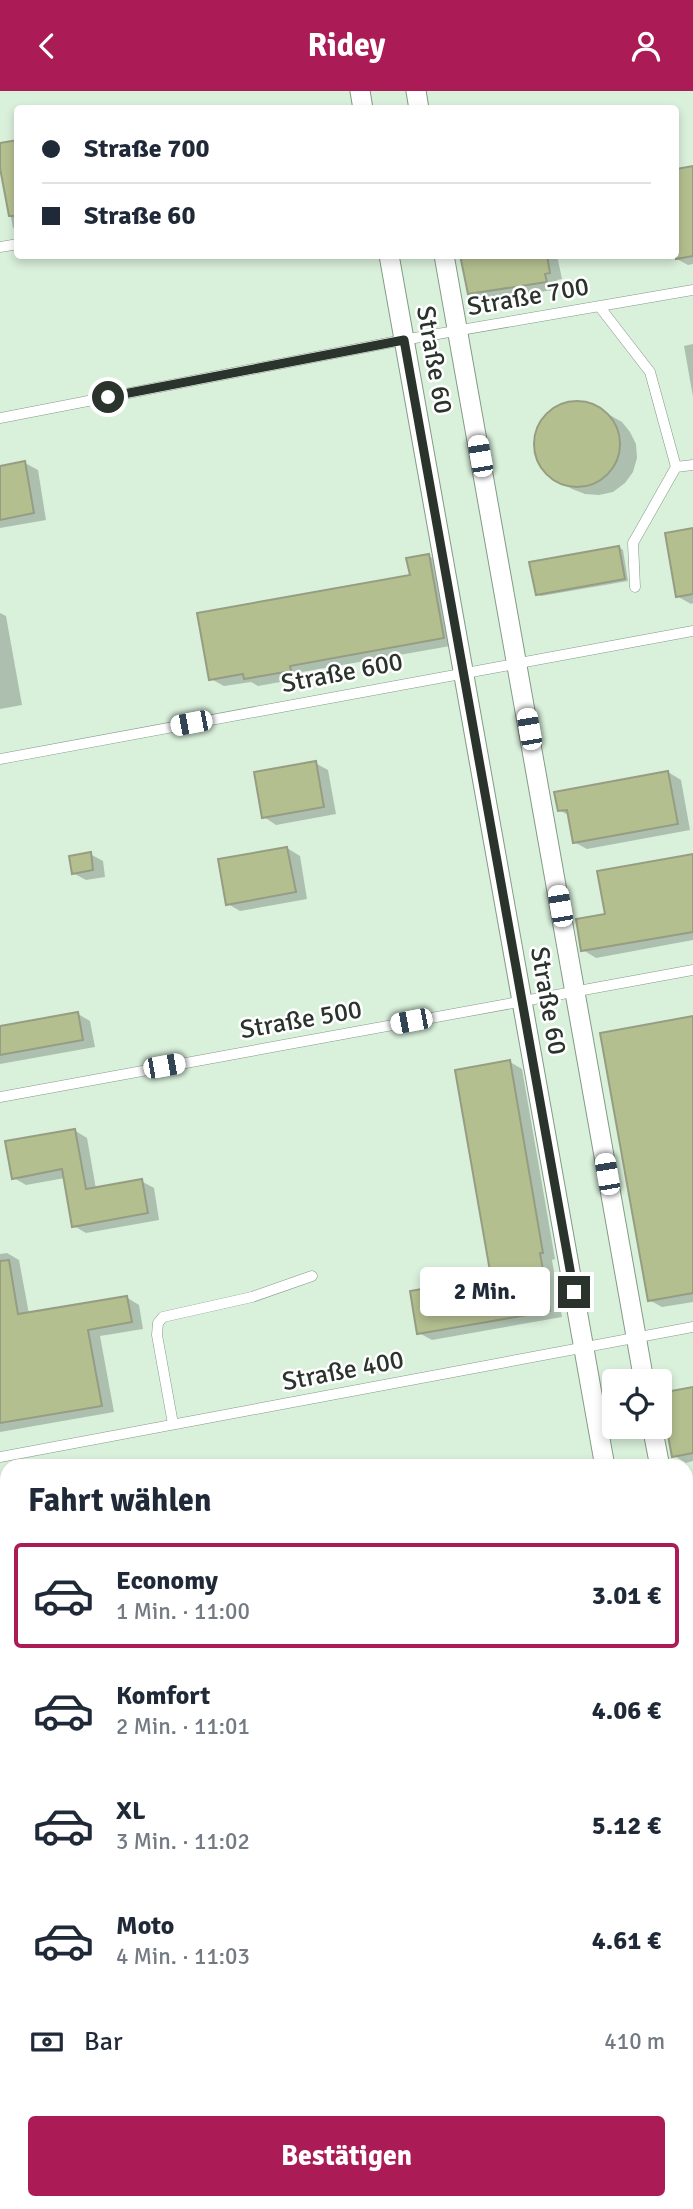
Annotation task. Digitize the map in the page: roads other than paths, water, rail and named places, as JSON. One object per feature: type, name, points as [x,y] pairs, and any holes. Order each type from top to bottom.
[{"type":"street","name":"Straße 60","points":[[390,259],[604,1459]]},
{"type":"street","points":[[445,259],[642,1369]]},
{"type":"street","points":[[655,1439],[658,1459]]},
{"type":"lane","name":"Straße 700","points":[[0,418],[457,330],[693,290]]},
{"type":"lane","points":[[598,306],[650,372],[676,467],[633,543],[635,587]]},
{"type":"lane","points":[[676,467],[693,465]]},
{"type":"lane","name":"Straße 600","points":[[0,759],[693,631]]},
{"type":"lane","name":"Straße 500","points":[[0,1097],[693,970]]},
{"type":"lane","points":[[173,1424],[157,1335],[158,1324],[163,1317],[252,1297],[312,1276]]},
{"type":"lane","name":"Straße 400","points":[[0,1457],[693,1327]]}]
